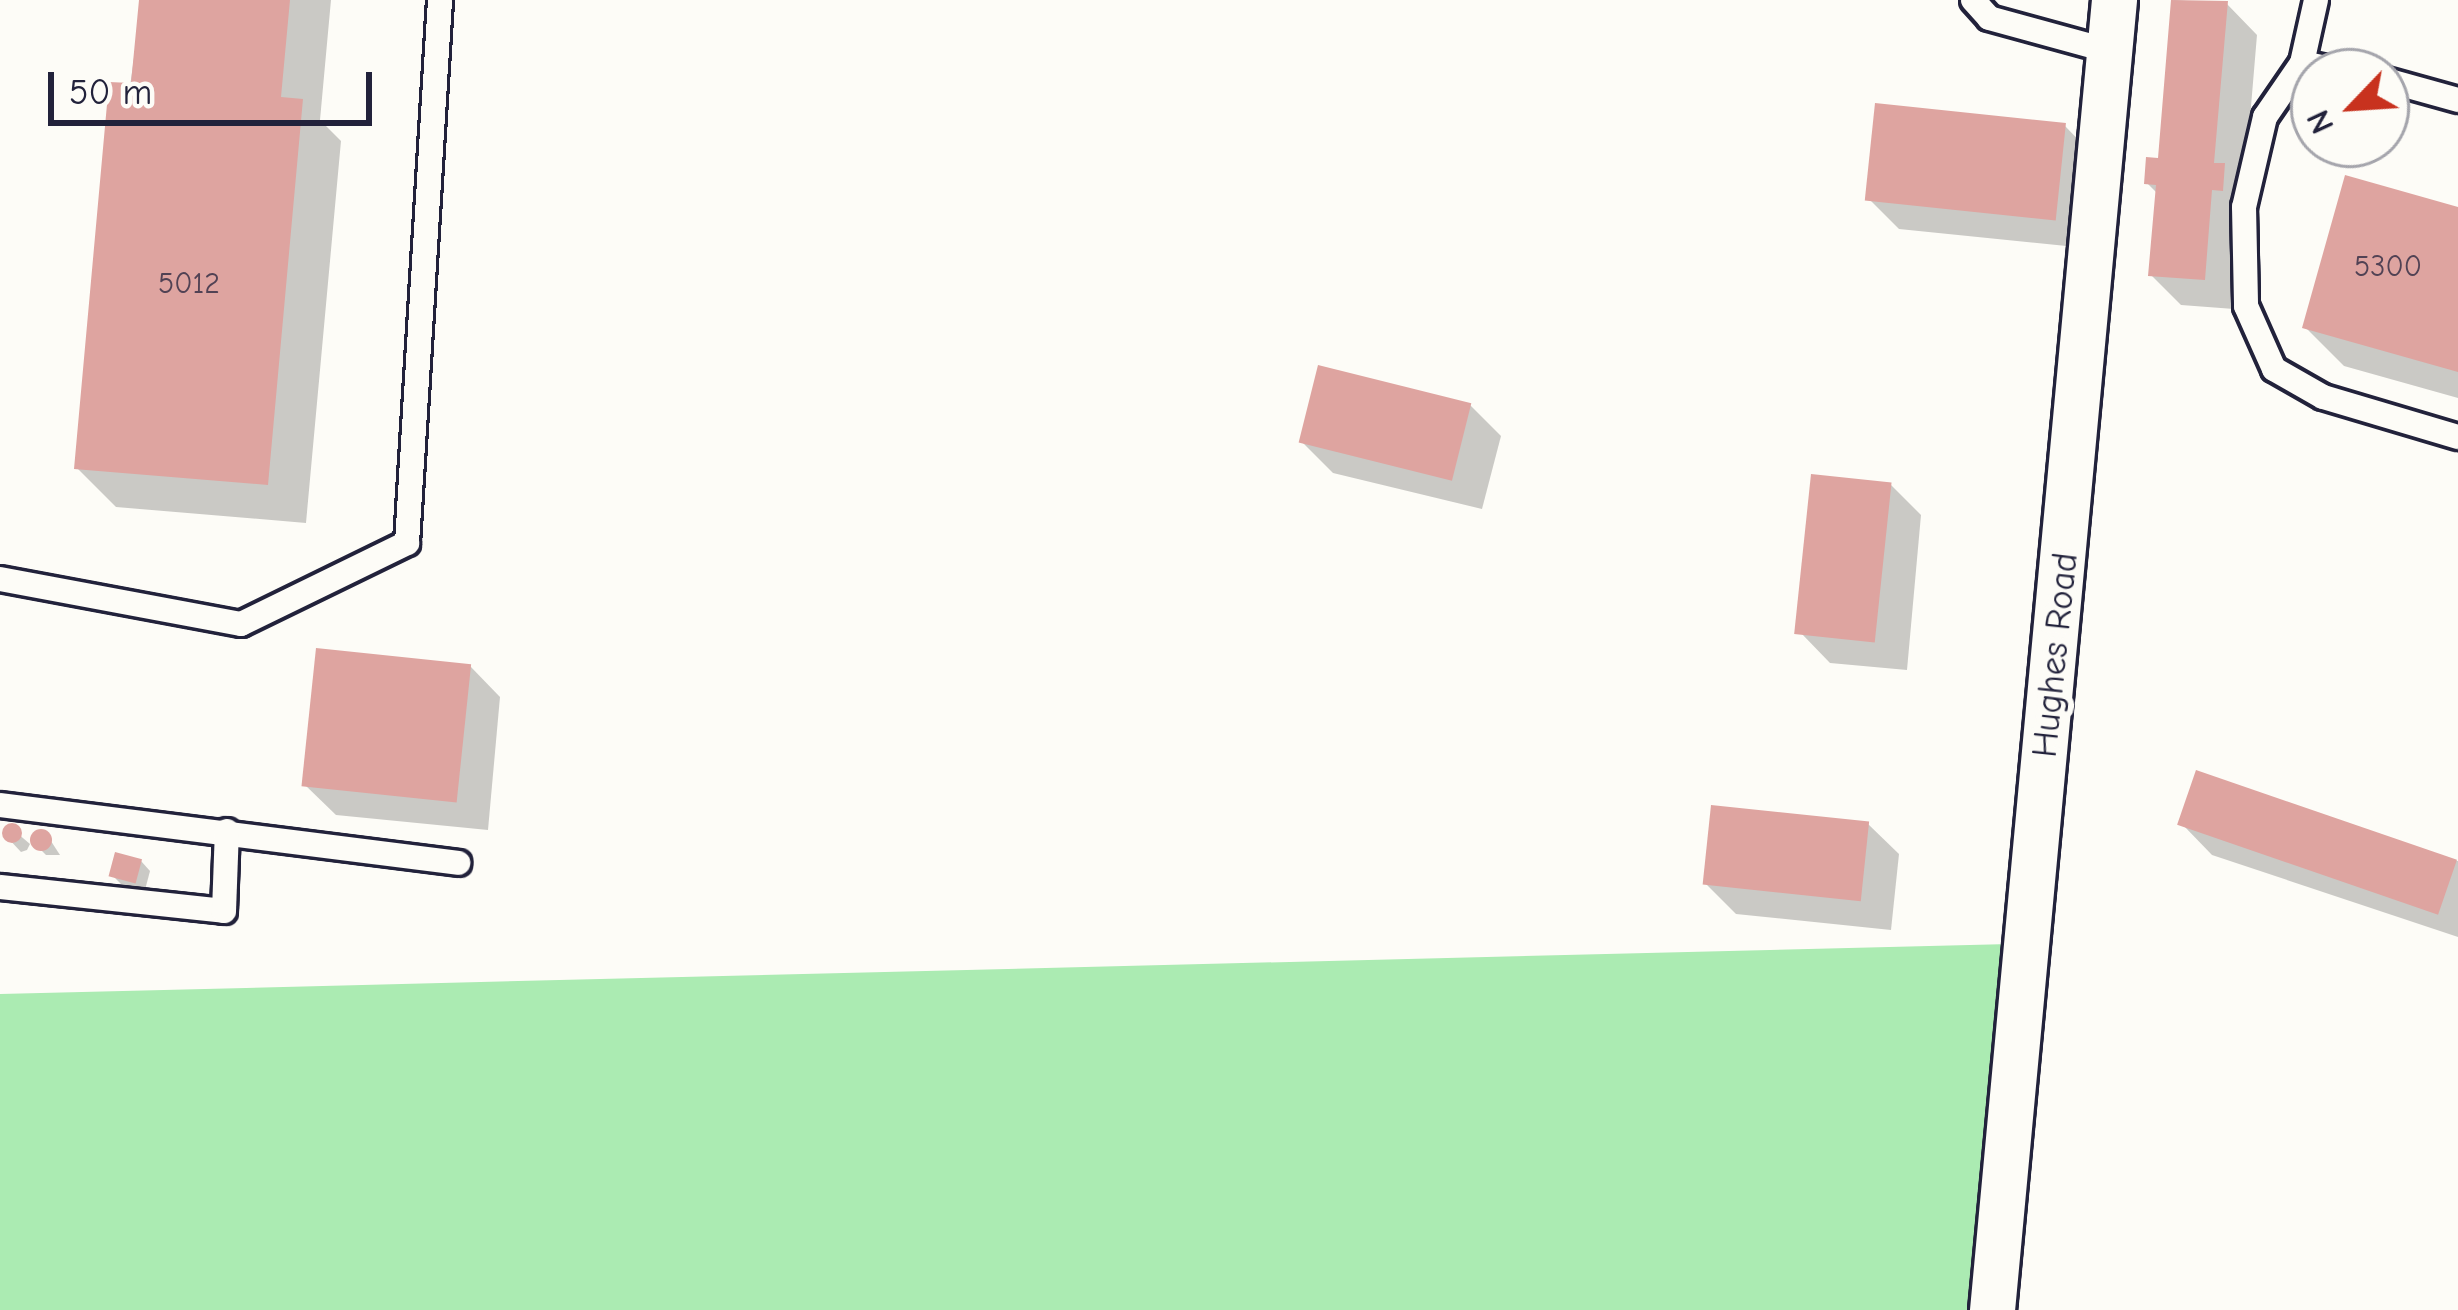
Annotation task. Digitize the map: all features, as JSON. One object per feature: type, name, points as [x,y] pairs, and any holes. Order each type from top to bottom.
[{"type":"street","name":"Hughes Road","points":[[1992,1310],[2114,0]]},
{"type":"lane","points":[[0,579],[241,624],[407,543],[440,0]]},
{"type":"lane","points":[[1973,0],[1988,18],[2110,51]]},
{"type":"lane","points":[[2305,48],[2316,0]]},
{"type":"lane","points":[[2290,81],[2265,117],[2245,207],[2246,306],[2274,369],[2324,397],[2458,437]]},
{"type":"lane","points":[[2410,87],[2458,100]]},
{"type":"lane","points":[[0,806],[458,863]]},
{"type":"lane","points":[[0,887],[224,911],[227,831]]},
{"type":"green space","points":[[2010,944],[1981,1310],[0,1310],[0,994]]},
{"type":"building","points":[[139,0],[290,0],[281,97],[303,99],[268,485],[74,469],[109,82],[131,83]]},
{"type":"building","points":[[2171,0],[2228,1],[2214,163],[2225,163],[2223,191],[2212,190],[2205,280],[2148,276],[2156,185],[2144,184],[2146,157],[2158,158]]},
{"type":"building","points":[[1875,103],[2066,123],[2056,221],[1865,200]]},
{"type":"building","points":[[2345,175],[2458,207],[2458,372],[2302,328]]},
{"type":"building","points":[[1318,365],[1471,403],[1452,481],[1299,443]]},
{"type":"building","points":[[1811,474],[1892,482],[1875,643],[1794,634]]},
{"type":"building","points":[[316,648],[471,664],[457,803],[301,786]]},
{"type":"building","points":[[2196,770],[2457,860],[2438,915],[2177,825]]},
{"type":"building","points":[[1711,805],[1869,822],[1861,901],[1703,885]]},
{"type":"building","points":[[12,823],[22,833],[12,843],[2,833]]},
{"type":"building","points":[[41,829],[52,840],[41,851],[30,840]]},
{"type":"building","points":[[115,852],[142,859],[136,883],[109,876]]}]
